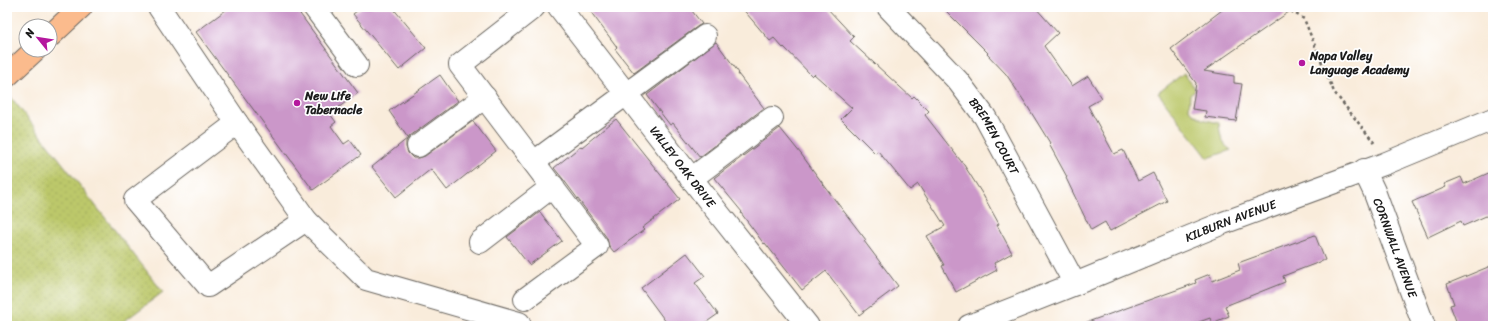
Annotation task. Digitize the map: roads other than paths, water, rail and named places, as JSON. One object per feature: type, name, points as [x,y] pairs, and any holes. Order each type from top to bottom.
[{"type":"main road","points":[[58,29],[81,7]]},
{"type":"main road","points":[[7,76],[26,58]]},
{"type":"street","points":[[160,7],[237,123],[306,220],[366,279],[519,324],[520,326]]},
{"type":"street","points":[[314,7],[357,65]]},
{"type":"street","points":[[525,299],[597,246],[460,65],[534,7]]},
{"type":"street","name":"BREMEN COURT","points":[[888,7],[958,81],[985,117],[1075,284]]},
{"type":"street","name":"VALLEY OAK DRIVE","points":[[565,9],[626,95],[808,326]]},
{"type":"street","points":[[534,162],[705,36]]},
{"type":"street","points":[[418,146],[485,97]]},
{"type":"street","points":[[692,179],[772,118]]},
{"type":"street","name":"KILBURN AVENUE","points":[[969,326],[1223,223],[1364,170],[1384,164],[1493,119]]},
{"type":"street","points":[[237,123],[135,200],[208,286],[306,220]]},
{"type":"street","name":"CORNWALL AVENUE","points":[[1364,170],[1374,191],[1424,326]]},
{"type":"street","points":[[480,242],[553,186]]},
{"type":"place","name":"Napa Valley Language Academy","points":[[1302,63]]},
{"type":"place","name":"New Life Tabernacle","points":[[297,103]]}]
